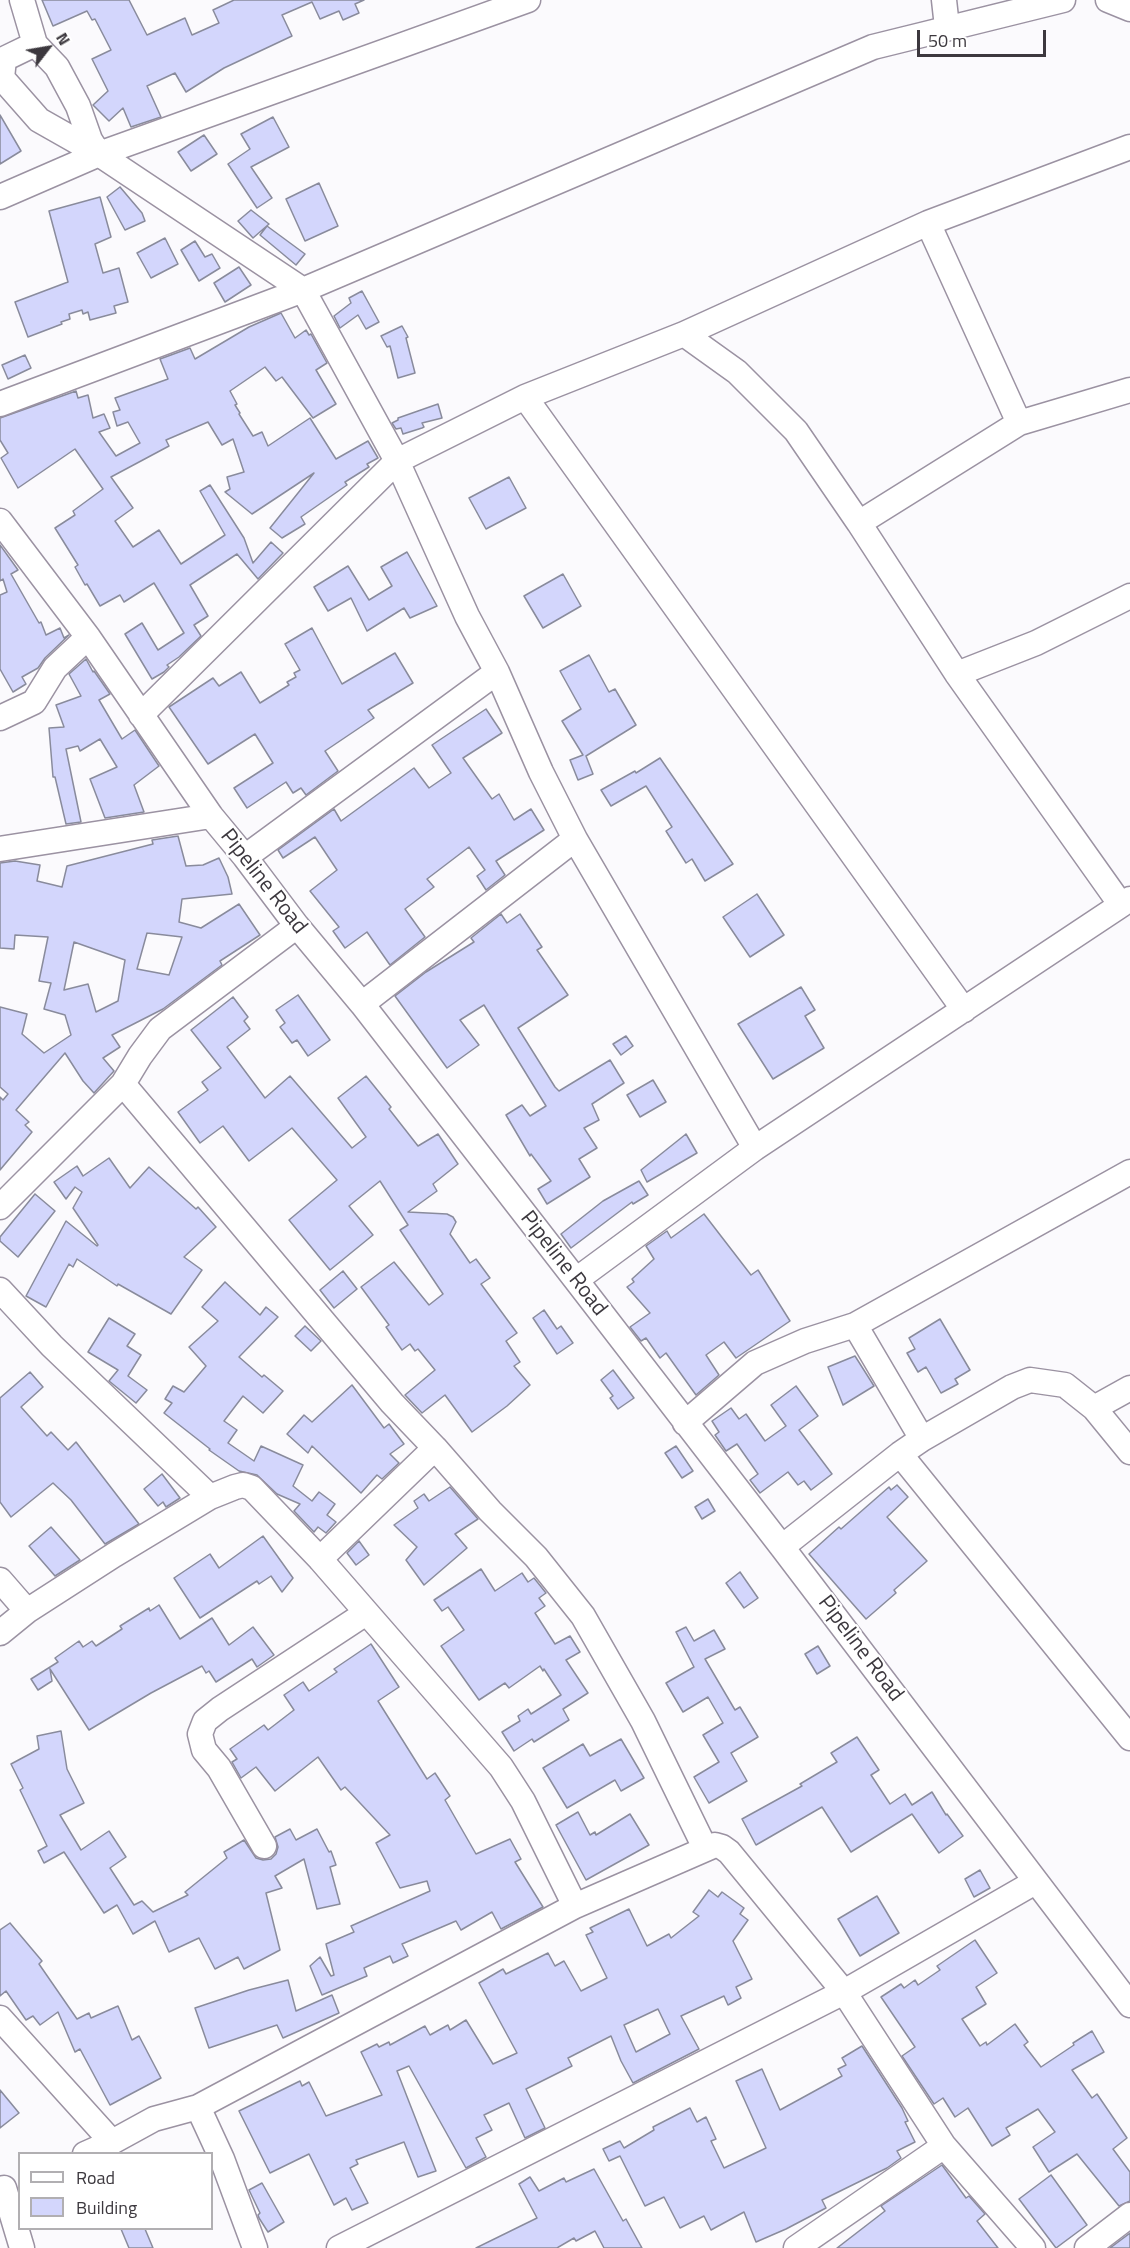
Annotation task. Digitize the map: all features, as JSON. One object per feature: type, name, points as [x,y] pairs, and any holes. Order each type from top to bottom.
[{"type":"street","points":[[22,0],[35,44],[57,67],[78,106],[90,140],[99,154]]},
{"type":"street","points":[[0,197],[99,154],[528,0]]},
{"type":"street","points":[[944,0],[947,27]]},
{"type":"street","points":[[0,404],[303,290],[873,47],[1063,0]]},
{"type":"street","points":[[1108,0],[1130,9]]},
{"type":"street","points":[[35,44],[4,58],[1,77],[39,120],[99,154],[303,290],[398,461],[467,616],[497,672],[541,772],[574,839],[755,1148]]},
{"type":"street","points":[[141,715],[398,461],[525,397],[684,334],[928,223],[1130,147]]},
{"type":"street","points":[[928,223],[1018,423]]},
{"type":"street","points":[[576,1280],[755,1148],[1125,902],[957,674],[796,431],[737,372],[684,334]]},
{"type":"street","points":[[859,523],[1018,423],[1130,390]]},
{"type":"street","points":[[525,397],[964,1010]]},
{"type":"street","name":"Pipeline Road","points":[[0,521],[88,637],[211,816],[245,856],[297,926],[362,1004],[576,1280],[1130,2005]]},
{"type":"street","points":[[957,674],[1036,643],[1130,596]]},
{"type":"street","points":[[0,718],[34,702],[55,669],[88,637]]},
{"type":"street","points":[[245,856],[497,672]]},
{"type":"street","points":[[0,849],[211,816]]},
{"type":"street","points":[[362,1004],[574,839]]},
{"type":"street","points":[[0,1207],[123,1084],[160,1029],[297,926]]},
{"type":"street","points":[[123,1084],[392,1403],[490,1511],[536,1557],[583,1616],[643,1721],[705,1848]]},
{"type":"street","points":[[685,1423],[755,1363],[805,1341],[855,1325],[1130,1172]]},
{"type":"street","points":[[0,1290],[52,1346],[210,1497]]},
{"type":"street","points":[[855,1325],[922,1439]]},
{"type":"street","points":[[782,1547],[922,1439],[1011,1386],[1030,1380],[1065,1385],[1094,1408],[1130,1452]]},
{"type":"street","points":[[1094,1408],[1130,1388]]},
{"type":"street","points":[[320,1559],[435,1448]]},
{"type":"street","points":[[900,1454],[1130,1738]]},
{"type":"street","points":[[0,1633],[27,1611],[210,1497],[243,1485],[252,1488],[320,1559],[501,1767],[523,1801],[575,1906]]},
{"type":"street","points":[[0,1580],[27,1611]]},
{"type":"street","points":[[264,1846],[219,1768],[204,1750],[200,1734],[205,1721],[366,1613]]},
{"type":"street","points":[[90,2152],[154,2120],[198,2107],[575,1906],[715,1845],[729,1852],[844,1992],[944,2146],[1033,2248]]},
{"type":"street","points":[[339,2248],[844,1992],[1035,1882]]},
{"type":"street","points":[[0,2018],[112,2142]]},
{"type":"street","points":[[198,2107],[222,2158],[255,2248]]},
{"type":"street","points":[[796,2248],[944,2146]]},
{"type":"street","points":[[8,2186],[22,2248]]},
{"type":"street","points":[[1087,2248],[1130,2215]]},
{"type":"building","points":[[42,0],[129,0],[147,35],[185,18],[192,35],[219,23],[213,10],[234,0],[364,0],[355,4],[359,13],[343,20],[339,11],[320,19],[312,2],[282,15],[292,36],[224,68],[186,92],[175,73],[147,86],[161,117],[131,127],[123,108],[109,121],[93,105],[108,91],[92,59],[111,50],[95,19],[92,20],[87,11],[53,26]]},
{"type":"building","points":[[0,115],[21,151],[0,164]]},
{"type":"building","points":[[273,117],[289,147],[251,167],[272,198],[257,208],[228,164],[250,149],[241,134]]},
{"type":"building","points":[[204,135],[217,154],[191,171],[178,152]]},
{"type":"building","points":[[319,183],[338,226],[305,241],[286,199]]},
{"type":"building","points":[[120,187],[142,213],[145,221],[125,230],[107,197]]},
{"type":"building","points":[[100,197],[111,237],[95,244],[103,273],[119,268],[128,302],[114,306],[116,313],[90,320],[88,312],[83,314],[82,310],[69,314],[70,319],[61,322],[62,324],[28,337],[15,302],[68,282],[49,211]]},
{"type":"building","points":[[251,210],[269,224],[253,238],[238,221]]},
{"type":"building","points":[[267,226],[305,254],[296,265],[260,235]]},
{"type":"building","points":[[165,238],[178,264],[151,278],[137,253]]},
{"type":"building","points":[[195,241],[205,257],[212,254],[220,268],[199,281],[181,250]]},
{"type":"building","points":[[239,267],[251,285],[225,302],[214,283]]},
{"type":"building","points":[[362,291],[379,322],[366,329],[358,315],[340,328],[334,316],[351,303],[349,298]]},
{"type":"building","points":[[281,313],[295,338],[306,330],[309,335],[311,334],[327,363],[316,370],[336,404],[313,418],[282,377],[276,381],[265,367],[230,391],[239,414],[253,436],[262,432],[268,446],[310,418],[336,459],[368,441],[378,458],[367,464],[369,467],[345,482],[347,485],[301,517],[305,524],[282,538],[270,528],[314,473],[252,514],[225,492],[230,489],[227,477],[244,472],[233,439],[222,445],[208,422],[166,440],[169,446],[111,477],[133,508],[115,521],[133,547],[159,530],[181,564],[225,535],[200,491],[210,485],[244,538],[253,563],[271,542],[283,553],[258,579],[237,554],[190,585],[208,616],[194,625],[201,636],[167,665],[169,667],[164,672],[152,679],[125,634],[142,623],[158,650],[184,633],[154,583],[124,602],[120,595],[100,606],[87,584],[85,585],[75,567],[78,565],[55,528],[75,515],[73,511],[103,489],[75,449],[18,488],[1,458],[8,453],[0,440],[0,418],[76,391],[78,398],[88,395],[93,418],[104,414],[110,428],[99,432],[116,456],[140,443],[128,422],[117,426],[113,412],[120,410],[115,398],[168,379],[160,359],[190,348],[195,359],[249,327]]},
{"type":"building","points":[[402,326],[408,337],[406,338],[415,373],[398,378],[390,346],[387,347],[381,336]]},
{"type":"building","points":[[25,355],[31,368],[8,379],[2,365]]},
{"type":"building","points":[[438,404],[442,418],[422,423],[424,427],[422,428],[403,434],[401,428],[396,429],[392,423],[398,418]]},
{"type":"building","points":[[509,477],[526,508],[486,529],[469,498]]},
{"type":"building","points":[[0,545],[18,570],[11,574],[39,623],[41,622],[46,635],[60,628],[64,638],[69,635],[38,668],[22,677],[26,684],[13,692],[0,669],[0,595],[7,592],[3,579],[0,581]]},
{"type":"building","points":[[407,552],[437,606],[410,618],[404,608],[367,631],[351,598],[328,611],[314,587],[348,566],[369,600],[392,586],[381,567]]},
{"type":"building","points":[[563,574],[581,606],[543,628],[524,596]]},
{"type":"building","points":[[312,628],[342,684],[395,653],[413,683],[368,710],[374,718],[325,751],[338,771],[306,795],[301,788],[293,793],[286,782],[247,808],[234,788],[273,763],[255,734],[208,764],[169,707],[213,678],[219,686],[241,672],[260,703],[289,685],[287,682],[296,677],[294,673],[300,670],[285,644]]},
{"type":"building","points":[[589,655],[609,692],[615,689],[636,725],[586,756],[593,774],[578,780],[570,760],[583,755],[562,721],[581,709],[560,671]]},
{"type":"building","points":[[86,659],[110,694],[99,700],[122,739],[135,730],[159,766],[134,785],[144,812],[105,818],[90,779],[117,767],[100,739],[80,751],[78,746],[66,749],[81,822],[66,824],[55,777],[53,777],[49,728],[64,727],[56,705],[81,696],[69,674]]},
{"type":"building","points":[[486,709],[502,733],[463,758],[492,799],[499,794],[514,820],[531,809],[544,830],[496,861],[505,875],[486,890],[477,876],[485,870],[469,847],[427,879],[434,887],[405,909],[425,937],[390,965],[367,932],[345,948],[333,931],[339,927],[310,891],[337,870],[315,837],[283,858],[278,850],[334,809],[341,821],[414,768],[429,788],[451,773],[432,745]]},
{"type":"building","points":[[660,758],[733,864],[705,881],[692,859],[686,863],[666,831],[672,827],[646,786],[611,806],[601,790]]},
{"type":"building","points":[[178,836],[186,866],[203,865],[219,858],[228,877],[232,894],[182,899],[179,922],[201,928],[239,904],[260,935],[220,961],[222,965],[163,1009],[112,1035],[120,1047],[103,1058],[114,1071],[94,1093],[83,1081],[65,1053],[16,1110],[29,1122],[25,1125],[32,1132],[0,1170],[0,1097],[3,1100],[8,1094],[0,1087],[0,1007],[27,1014],[22,1034],[44,1053],[71,1035],[65,1015],[44,1009],[51,983],[39,981],[48,937],[15,935],[14,949],[0,948],[0,863],[15,861],[40,865],[37,881],[62,887],[67,866],[153,844],[152,840]],"holes":[[[147,933],[182,937],[169,975],[137,969]],[[74,942],[125,960],[118,1001],[96,1012],[88,984],[64,990]]]},
{"type":"building","points":[[757,894],[784,935],[750,957],[723,917]]},
{"type":"building","points":[[501,914],[507,923],[520,914],[542,947],[537,950],[568,995],[518,1028],[555,1087],[559,1091],[610,1060],[624,1083],[592,1104],[599,1120],[584,1128],[597,1148],[579,1159],[590,1177],[547,1204],[538,1189],[551,1181],[531,1154],[530,1156],[506,1115],[522,1105],[530,1116],[546,1106],[484,1005],[460,1020],[479,1045],[447,1068],[395,996],[426,972],[474,942],[471,938]]},
{"type":"building","points":[[801,987],[815,1010],[805,1016],[824,1048],[773,1079],[738,1024]]},
{"type":"building","points":[[298,995],[330,1040],[308,1056],[297,1040],[292,1043],[280,1027],[285,1023],[276,1010]]},
{"type":"building","points":[[233,997],[248,1017],[244,1021],[250,1029],[227,1047],[265,1098],[290,1076],[352,1148],[366,1137],[338,1098],[366,1076],[418,1146],[438,1134],[458,1164],[433,1184],[437,1191],[408,1212],[447,1214],[453,1217],[456,1222],[450,1234],[470,1263],[476,1259],[490,1278],[481,1284],[517,1333],[506,1341],[520,1362],[514,1366],[530,1385],[507,1406],[472,1432],[445,1395],[422,1413],[405,1395],[435,1370],[418,1349],[415,1351],[410,1344],[402,1350],[386,1327],[389,1325],[361,1287],[394,1262],[429,1305],[443,1294],[400,1230],[408,1225],[380,1181],[349,1206],[373,1235],[330,1270],[289,1220],[337,1180],[292,1128],[249,1161],[223,1126],[200,1143],[178,1112],[208,1090],[202,1082],[221,1068],[191,1030]]},
{"type":"building","points":[[626,1036],[633,1046],[621,1055],[613,1044]]},
{"type":"building","points":[[653,1080],[666,1102],[640,1117],[627,1095]]},
{"type":"building","points":[[686,1134],[697,1153],[647,1182],[641,1170]]},
{"type":"building","points":[[109,1158],[130,1188],[149,1167],[196,1209],[198,1207],[216,1227],[184,1257],[202,1270],[171,1314],[118,1284],[117,1286],[77,1259],[73,1267],[69,1264],[46,1307],[26,1296],[66,1221],[98,1245],[73,1208],[82,1192],[75,1187],[66,1199],[54,1182],[77,1166],[83,1176]]},
{"type":"building","points":[[639,1181],[648,1195],[633,1204],[632,1202],[571,1248],[561,1234],[603,1201]]},
{"type":"building","points":[[35,1194],[55,1211],[18,1257],[0,1241],[0,1237]]},
{"type":"building","points":[[704,1214],[751,1275],[758,1270],[790,1321],[736,1358],[724,1342],[706,1355],[719,1375],[696,1395],[666,1353],[660,1358],[646,1338],[641,1341],[630,1327],[650,1313],[627,1287],[634,1282],[632,1279],[654,1259],[646,1246],[667,1231],[671,1238]]},
{"type":"building","points":[[343,1271],[357,1289],[334,1308],[320,1290]]},
{"type":"building","points":[[225,1282],[260,1315],[266,1307],[278,1317],[239,1357],[283,1391],[263,1413],[243,1396],[224,1421],[237,1430],[228,1443],[254,1461],[261,1446],[303,1465],[293,1486],[312,1501],[319,1492],[335,1504],[327,1515],[336,1522],[326,1533],[318,1527],[314,1532],[294,1511],[300,1504],[277,1494],[257,1475],[239,1471],[164,1413],[172,1403],[165,1399],[173,1386],[184,1392],[206,1366],[189,1347],[218,1321],[202,1307]]},
{"type":"building","points":[[544,1310],[557,1329],[561,1326],[573,1343],[557,1354],[533,1318]]},
{"type":"building","points":[[109,1318],[135,1334],[127,1346],[141,1355],[128,1376],[147,1390],[136,1403],[109,1381],[118,1370],[88,1352]]},
{"type":"building","points":[[940,1319],[970,1370],[955,1379],[958,1384],[941,1393],[926,1367],[918,1372],[907,1353],[915,1349],[909,1338]]},
{"type":"building","points":[[305,1326],[321,1341],[311,1351],[295,1336]]},
{"type":"building","points":[[855,1356],[874,1386],[843,1405],[828,1367]]},
{"type":"building","points":[[613,1370],[634,1398],[618,1409],[610,1398],[613,1396],[601,1380]]},
{"type":"building","points":[[30,1372],[43,1387],[21,1407],[47,1436],[51,1432],[68,1450],[76,1442],[139,1524],[105,1544],[71,1500],[53,1483],[11,1517],[0,1502],[0,1398]]},
{"type":"building","points":[[352,1385],[384,1428],[389,1424],[404,1444],[390,1454],[399,1463],[382,1479],[377,1475],[361,1493],[312,1446],[308,1453],[287,1434],[304,1415],[312,1422]]},
{"type":"building","points":[[796,1386],[818,1416],[799,1430],[832,1474],[811,1490],[804,1481],[798,1485],[788,1472],[760,1493],[750,1480],[758,1474],[737,1444],[726,1451],[715,1435],[719,1432],[712,1421],[731,1408],[739,1419],[746,1414],[765,1441],[786,1426],[771,1405]]},
{"type":"building","points":[[676,1446],[693,1471],[682,1478],[665,1453]]},
{"type":"building","points":[[162,1474],[180,1498],[166,1507],[163,1502],[158,1506],[144,1489]]},
{"type":"building","points":[[897,1485],[908,1497],[887,1517],[927,1561],[894,1590],[896,1593],[866,1619],[809,1554],[889,1487],[891,1490]]},
{"type":"building","points":[[450,1487],[478,1519],[455,1534],[467,1548],[424,1585],[406,1560],[417,1547],[394,1525],[418,1508],[414,1501],[424,1494],[429,1501]]},
{"type":"building","points":[[708,1499],[715,1511],[702,1519],[695,1507]]},
{"type":"building","points":[[51,1527],[80,1560],[55,1576],[29,1546]]},
{"type":"building","points":[[263,1536],[293,1578],[282,1592],[271,1576],[259,1584],[257,1581],[200,1618],[174,1578],[210,1554],[219,1568]]},
{"type":"building","points":[[359,1541],[369,1555],[356,1565],[347,1553]]},
{"type":"building","points":[[481,1569],[495,1591],[522,1573],[528,1582],[534,1578],[546,1593],[539,1598],[545,1606],[535,1613],[555,1644],[570,1636],[580,1652],[566,1660],[588,1693],[563,1709],[569,1720],[534,1742],[532,1739],[514,1751],[502,1732],[520,1721],[518,1716],[528,1709],[531,1714],[561,1695],[540,1666],[509,1688],[505,1683],[479,1700],[441,1646],[464,1630],[448,1607],[442,1611],[434,1600]]},
{"type":"building","points":[[740,1572],[758,1598],[744,1608],[726,1583]]},
{"type":"building","points":[[159,1605],[180,1639],[212,1618],[229,1645],[253,1627],[274,1655],[257,1667],[252,1659],[216,1682],[209,1671],[206,1673],[202,1666],[89,1730],[50,1669],[52,1681],[38,1690],[31,1679],[58,1662],[55,1658],[79,1641],[83,1647],[92,1641],[96,1646],[122,1629],[120,1626],[149,1608],[150,1611]]},
{"type":"building","points":[[686,1627],[694,1641],[714,1630],[725,1649],[705,1659],[735,1710],[740,1707],[758,1737],[731,1753],[747,1781],[709,1803],[694,1777],[719,1762],[703,1735],[723,1723],[708,1697],[683,1712],[666,1683],[694,1667],[676,1632]]},
{"type":"building","points":[[371,1644],[399,1687],[378,1701],[427,1779],[435,1773],[450,1796],[445,1800],[476,1854],[510,1839],[521,1859],[515,1862],[543,1907],[501,1929],[492,1912],[461,1930],[456,1921],[402,1944],[408,1956],[393,1963],[390,1956],[364,1968],[367,1976],[322,1995],[310,1966],[320,1957],[331,1976],[334,1975],[326,1944],[354,1932],[351,1926],[430,1891],[427,1881],[400,1888],[376,1843],[390,1835],[345,1787],[341,1790],[318,1757],[275,1791],[256,1767],[241,1778],[232,1762],[237,1759],[230,1749],[264,1725],[268,1730],[294,1710],[284,1695],[303,1682],[309,1691],[337,1672],[334,1669]]},
{"type":"building","points":[[818,1646],[830,1666],[817,1674],[805,1654]]},
{"type":"building","points":[[61,1731],[67,1769],[84,1803],[60,1815],[81,1850],[109,1831],[126,1857],[110,1868],[134,1905],[142,1901],[153,1912],[188,1895],[185,1892],[227,1858],[224,1852],[244,1840],[256,1858],[271,1859],[278,1847],[275,1837],[290,1829],[296,1840],[317,1829],[329,1852],[331,1851],[336,1865],[330,1867],[340,1904],[317,1909],[304,1859],[275,1876],[282,1888],[266,1893],[280,1950],[244,1969],[238,1957],[215,1969],[199,1938],[169,1952],[155,1921],[133,1934],[117,1905],[104,1913],[64,1852],[44,1863],[38,1851],[47,1846],[20,1790],[23,1788],[11,1764],[39,1749],[37,1736]]},
{"type":"building","points":[[857,1737],[879,1770],[871,1775],[890,1804],[905,1794],[912,1805],[932,1792],[946,1815],[963,1836],[939,1853],[912,1814],[851,1852],[822,1807],[756,1845],[742,1819],[802,1786],[800,1784],[837,1762],[831,1753]]},
{"type":"building","points":[[621,1739],[644,1778],[621,1791],[615,1780],[567,1808],[543,1768],[583,1744],[590,1756]]},
{"type":"building","points":[[578,1812],[590,1835],[595,1832],[596,1835],[630,1814],[649,1845],[586,1880],[556,1825]]},
{"type":"building","points":[[980,1870],[990,1888],[974,1897],[965,1879]]},
{"type":"building","points":[[709,1890],[718,1897],[722,1892],[744,1908],[740,1914],[748,1920],[733,1941],[752,1979],[736,1987],[741,1998],[728,2005],[724,1996],[681,2016],[699,2049],[633,2083],[611,2036],[568,2058],[572,2066],[526,2089],[545,2128],[525,2138],[509,2103],[484,2115],[492,2130],[476,2138],[486,2157],[466,2168],[409,2066],[397,2071],[436,2171],[418,2177],[404,2142],[356,2160],[358,2164],[350,2168],[368,2203],[352,2210],[346,2198],[334,2205],[309,2154],[270,2173],[239,2111],[300,2081],[302,2086],[309,2082],[326,2116],[382,2095],[361,2052],[377,2044],[379,2047],[389,2042],[390,2045],[425,2026],[430,2035],[448,2025],[450,2030],[466,2020],[493,2064],[517,2053],[479,1983],[503,1969],[506,1974],[548,1953],[555,1966],[564,1961],[581,1991],[607,1978],[586,1935],[593,1932],[590,1928],[629,1909],[647,1946],[669,1934],[671,1938],[699,1916],[693,1912]],"holes":[[[658,2009],[670,2034],[636,2052],[624,2025]]]},
{"type":"building","points":[[877,1896],[899,1933],[860,1956],[838,1919]]},
{"type":"building","points":[[10,1923],[42,1961],[39,1964],[77,2019],[89,2013],[91,2018],[118,2006],[132,2040],[139,2036],[161,2078],[110,2105],[80,2049],[75,2052],[58,2012],[40,2025],[33,2016],[26,2020],[6,1991],[0,1996],[0,1930]]},
{"type":"building","points":[[975,1940],[997,1973],[976,1987],[986,2004],[962,2019],[980,2046],[986,2042],[987,2045],[1015,2024],[1028,2042],[1024,2045],[1041,2067],[1092,2031],[1104,2052],[1072,2070],[1092,2098],[1097,2094],[1127,2138],[1113,2149],[1130,2172],[1130,2201],[1119,2206],[1077,2154],[1049,2172],[1033,2147],[1055,2132],[1038,2109],[1006,2128],[1010,2135],[992,2146],[968,2108],[955,2117],[943,2098],[934,2104],[902,2056],[915,2047],[881,1997],[901,1984],[904,1988],[915,1980],[918,1985],[940,1970],[937,1966]]},
{"type":"building","points":[[288,1980],[296,2011],[332,1995],[339,2013],[283,2038],[277,2025],[209,2048],[195,2008]]},
{"type":"building","points":[[862,2046],[902,2108],[908,2121],[905,2122],[915,2142],[897,2151],[901,2158],[887,2168],[822,2200],[826,2208],[756,2242],[744,2212],[711,2230],[704,2216],[680,2228],[664,2197],[645,2206],[620,2156],[609,2161],[603,2149],[620,2141],[624,2148],[654,2130],[653,2127],[690,2108],[697,2122],[706,2117],[716,2139],[711,2141],[724,2168],[766,2148],[736,2081],[762,2069],[780,2110],[842,2076],[838,2069],[846,2065],[842,2058]]},
{"type":"building","points":[[0,2090],[19,2113],[0,2128]]},
{"type":"building","points":[[942,2165],[966,2198],[969,2196],[985,2214],[977,2221],[998,2248],[837,2248],[885,2211],[881,2206]]},
{"type":"building","points":[[594,2169],[623,2221],[626,2219],[642,2248],[604,2248],[595,2231],[576,2241],[574,2238],[557,2248],[476,2248],[537,2218],[519,2184],[530,2177],[539,2191],[564,2178],[566,2182]]},
{"type":"building","points":[[1051,2175],[1087,2225],[1056,2248],[1019,2199]]},
{"type":"building","points":[[262,2183],[284,2222],[268,2232],[259,2218],[260,2213],[249,2190]]},
{"type":"building","points":[[121,2230],[145,2230],[153,2248],[129,2248]]},
{"type":"building","points":[[1130,2233],[1130,2248],[1110,2248]]}]
